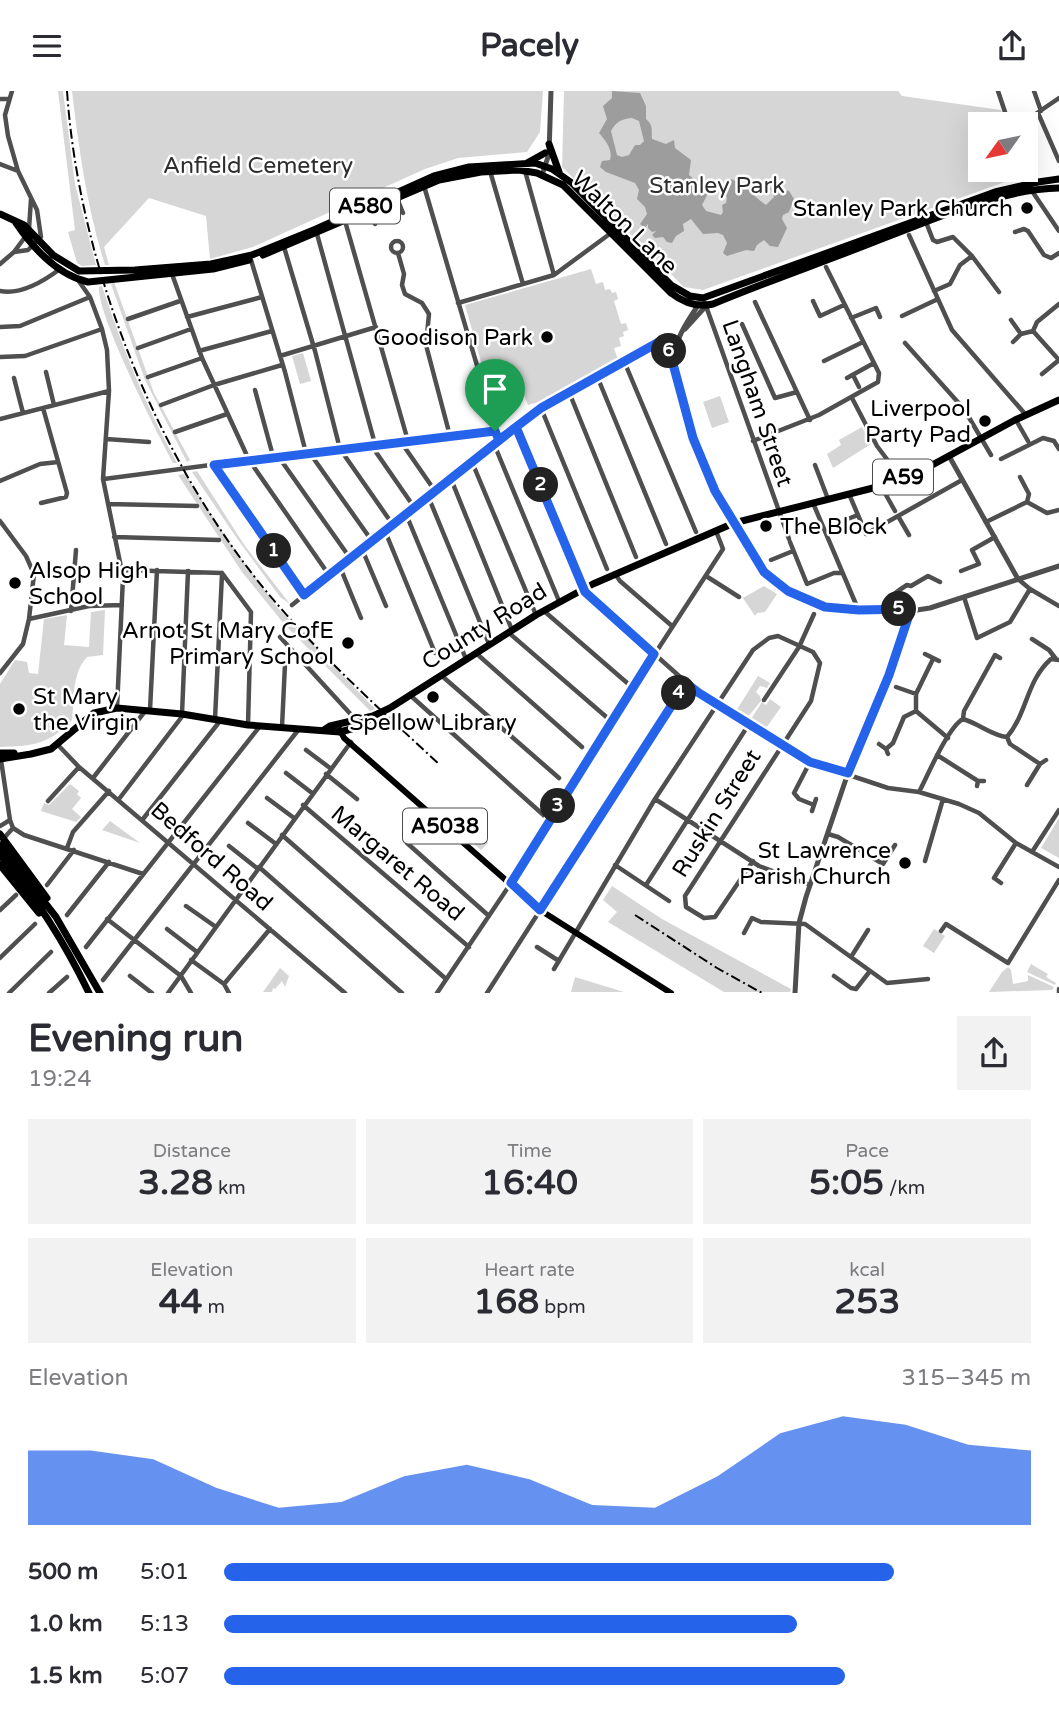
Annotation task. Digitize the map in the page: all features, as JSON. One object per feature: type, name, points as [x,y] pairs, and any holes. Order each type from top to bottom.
[{"type":"highway","points":[[525,167],[548,148],[559,173]]},
{"type":"highway","name":"Walton Lane","points":[[0,214],[27,232],[60,269],[78,279],[96,282],[239,259],[316,229],[434,176],[469,167],[525,167],[559,173],[572,183],[649,273],[681,300],[703,303]]},
{"type":"highway","name":"Walton Lane","points":[[36,243],[79,271],[228,267],[317,234],[424,186],[490,168]]},
{"type":"highway","name":"Walton Lane","points":[[541,170],[567,189],[671,285],[703,303]]},
{"type":"highway","points":[[703,303],[945,209],[1027,184],[1059,179]]},
{"type":"highway","points":[[703,303],[926,222],[992,201],[1032,191],[1059,188]]},
{"type":"highway","name":"A59","points":[[734,523],[881,486],[949,456],[1015,420],[1059,400]]},
{"type":"highway","name":"County Road","points":[[342,729],[357,720],[390,709],[583,588],[734,523]]},
{"type":"highway","name":"County Road","points":[[0,759],[43,752],[58,745],[94,713],[117,708],[183,714],[248,725],[324,730],[362,726],[375,715]]},
{"type":"highway","name":"County Road","points":[[0,753],[22,755]]},
{"type":"highway","points":[[1,839],[89,992]]},
{"type":"highway","points":[[1,839],[42,889],[100,992]]},
{"type":"highway","points":[[0,855],[57,917]]},
{"type":"highway","points":[[0,865],[51,926]]},
{"type":"main road","name":"A5038","points":[[342,729],[351,742],[540,910],[671,992]]},
{"type":"street","points":[[12,91],[5,118],[18,171],[32,198],[40,223],[36,243],[24,251],[14,252]]},
{"type":"street","points":[[541,170],[548,148],[551,91]]},
{"type":"street","points":[[998,91],[1005,112]]},
{"type":"street","points":[[1034,91],[1059,161]]},
{"type":"street","points":[[1040,112],[1059,98]]},
{"type":"street","points":[[0,99],[9,99]]},
{"type":"street","points":[[0,164],[18,171]]},
{"type":"street","points":[[525,167],[554,275]]},
{"type":"street","points":[[490,168],[523,284]]},
{"type":"street","points":[[1027,184],[1059,231]]},
{"type":"street","points":[[424,186],[497,442],[559,601]]},
{"type":"street","points":[[0,263],[14,252],[27,232],[32,198]]},
{"type":"street","points":[[397,198],[403,213]]},
{"type":"street","points":[[371,209],[375,224]]},
{"type":"street","points":[[345,221],[408,441]]},
{"type":"street","points":[[926,222],[933,240],[937,242],[953,237],[972,256],[999,292]]},
{"type":"street","points":[[1015,232],[1024,229],[1028,231],[1044,255],[1051,258],[1059,253]]},
{"type":"street","points":[[458,303],[554,275],[614,231]]},
{"type":"street","points":[[317,234],[373,444],[414,507]]},
{"type":"street","points":[[909,235],[952,330],[1026,415]]},
{"type":"street","points":[[284,247],[340,449],[393,525]]},
{"type":"street","points":[[398,253],[404,274],[402,285],[405,293],[428,310],[430,318],[426,345],[450,436]]},
{"type":"street","points":[[934,291],[950,284],[960,265],[972,256]]},
{"type":"street","points":[[251,260],[308,452],[372,541]]},
{"type":"street","points":[[752,441],[810,420],[875,385],[879,379],[874,363],[826,267]]},
{"type":"street","points":[[0,291],[14,293],[60,269]]},
{"type":"street","points":[[172,270],[180,301],[202,358],[249,460],[329,575]]},
{"type":"street","points":[[404,274],[412,275]]},
{"type":"street","points":[[78,279],[90,297],[107,350],[109,391],[103,479],[121,570],[122,605],[117,708]]},
{"type":"street","points":[[90,297],[92,286],[96,282]]},
{"type":"street","points":[[187,317],[262,296]]},
{"type":"street","points":[[0,327],[20,326],[90,297]]},
{"type":"street","points":[[902,316],[938,299]]},
{"type":"street","points":[[673,367],[674,352],[689,317],[688,309],[681,300]]},
{"type":"street","points":[[128,319],[180,301]]},
{"type":"street","points":[[813,301],[820,317],[844,305]]},
{"type":"street","points":[[755,302],[810,420]]},
{"type":"street","points":[[689,317],[703,303]]},
{"type":"street","points":[[685,329],[703,303]]},
{"type":"street","name":"Langham Street","points":[[703,303],[777,512],[807,584],[834,573],[843,573]]},
{"type":"street","points":[[1033,331],[1037,322],[1059,305]]},
{"type":"street","points":[[851,318],[876,308],[880,317]]},
{"type":"street","points":[[1053,311],[1058,318]]},
{"type":"street","points":[[1011,320],[1021,334]]},
{"type":"street","points":[[742,324],[775,398],[797,392]]},
{"type":"street","points":[[280,356],[376,327]]},
{"type":"street","points":[[0,357],[25,356],[102,329]]},
{"type":"street","points":[[138,348],[191,330]]},
{"type":"street","points":[[200,351],[272,331]]},
{"type":"street","points":[[1013,342],[1021,334],[1033,331]]},
{"type":"street","points":[[1033,331],[1059,360],[1042,374]]},
{"type":"street","points":[[292,605],[541,408],[666,338],[680,339]]},
{"type":"street","points":[[666,338],[693,438],[715,491],[764,572],[802,599],[825,607],[859,610],[930,608],[1059,566]]},
{"type":"street","points":[[824,361],[863,342]]},
{"type":"street","points":[[905,343],[956,399],[991,455]]},
{"type":"street","points":[[148,377],[202,358]]},
{"type":"street","points":[[624,361],[696,532]]},
{"type":"street","points":[[859,387],[850,376],[874,363]]},
{"type":"street","points":[[161,405],[214,385],[282,365]]},
{"type":"street","points":[[1051,367],[1056,374]]},
{"type":"street","points":[[46,372],[54,405]]},
{"type":"street","points":[[597,376],[666,544]]},
{"type":"street","points":[[14,378],[23,413]]},
{"type":"street","points":[[255,390],[276,456],[350,559]]},
{"type":"street","points":[[0,419],[109,391]]},
{"type":"street","points":[[569,392],[636,557]]},
{"type":"street","points":[[852,398],[875,444],[901,478]]},
{"type":"street","points":[[41,503],[67,493],[43,408]]},
{"type":"street","points":[[541,408],[607,569]]},
{"type":"street","points":[[175,432],[227,414]]},
{"type":"street","points":[[1015,420],[1028,441]]},
{"type":"street","points":[[519,425],[583,588],[686,683],[810,762],[888,788],[919,792],[943,799],[979,813],[1016,843],[1059,867]]},
{"type":"street","points":[[103,479],[495,431]]},
{"type":"street","points":[[1001,459],[1043,438],[1054,441],[1059,449]]},
{"type":"street","points":[[107,439],[149,442]]},
{"type":"street","points":[[401,442],[435,491]]},
{"type":"street","points":[[949,456],[1018,579],[1059,606]]},
{"type":"street","points":[[1008,456],[1012,463]]},
{"type":"street","points":[[0,481],[40,464],[58,462]]},
{"type":"street","points":[[472,462],[536,615]]},
{"type":"street","points":[[214,465],[304,595]]},
{"type":"street","points":[[815,465],[828,499]]},
{"type":"street","points":[[915,472],[926,492]]},
{"type":"street","points":[[986,522],[1027,502],[1029,494],[1020,477]]},
{"type":"street","points":[[451,478],[511,631],[611,720]]},
{"type":"street","points":[[849,494],[866,534],[896,514],[962,480]]},
{"type":"street","points":[[881,486],[909,535]]},
{"type":"street","points":[[428,496],[489,646]]},
{"type":"street","points":[[1027,502],[1047,513],[1059,510]]},
{"type":"street","points":[[813,503],[859,610]]},
{"type":"street","points":[[108,504],[197,506]]},
{"type":"street","points":[[406,515],[413,526],[467,660]]},
{"type":"street","points":[[845,520],[858,515]]},
{"type":"street","points":[[0,521],[26,556],[34,573],[29,619],[21,648],[0,673]]},
{"type":"street","points":[[385,531],[435,653]]},
{"type":"street","points":[[437,992],[511,883],[611,720],[723,549],[716,531]]},
{"type":"street","points":[[114,537],[219,540]]},
{"type":"street","points":[[780,537],[789,538]]},
{"type":"street","points":[[961,571],[979,564],[972,550],[995,537]]},
{"type":"street","points":[[361,549],[386,606]]},
{"type":"street","points":[[71,611],[76,550]]},
{"type":"street","points":[[771,560],[793,551]]},
{"type":"street","points":[[340,567],[362,618]]},
{"type":"street","points":[[121,570],[222,573],[251,612],[248,725]]},
{"type":"street","points":[[93,778],[148,710],[157,570]]},
{"type":"street","points":[[119,799],[183,714],[188,571]]},
{"type":"street","points":[[143,819],[218,719],[222,573]]},
{"type":"street","points":[[615,574],[672,626]]},
{"type":"street","points":[[706,576],[739,597]]},
{"type":"street","points":[[887,609],[888,600],[907,585],[911,586],[928,576],[940,582]]},
{"type":"street","points":[[964,597],[977,638],[1010,622],[1030,589]]},
{"type":"street","points":[[29,619],[89,607],[122,605]]},
{"type":"street","points":[[795,992],[799,923],[810,885],[848,773],[889,675],[911,609]]},
{"type":"street","points":[[544,610],[633,688]]},
{"type":"street","points":[[761,690],[766,697],[799,647],[814,614]]},
{"type":"street","points":[[280,636],[357,720]]},
{"type":"street","points":[[554,969],[656,799],[753,650],[761,643],[778,636],[799,647]]},
{"type":"street","points":[[1007,737],[1018,723],[1030,686],[1047,663],[1057,659],[1037,639]]},
{"type":"street","points":[[424,648],[432,645]]},
{"type":"street","name":"Ruskin Street","points":[[752,861],[715,918],[704,918],[690,911],[684,902],[685,896],[811,701],[820,663],[813,652],[799,647]]},
{"type":"street","points":[[477,654],[582,747]]},
{"type":"street","points":[[925,654],[936,660],[916,694],[916,711],[948,738]]},
{"type":"street","points":[[963,719],[964,711],[995,655],[1000,658]]},
{"type":"street","points":[[282,727],[285,664]]},
{"type":"street","points":[[442,676],[559,778]]},
{"type":"street","points":[[486,992],[686,683]]},
{"type":"street","points":[[896,687],[916,694]]},
{"type":"street","points":[[411,696],[549,820]]},
{"type":"street","points":[[879,744],[887,752],[904,717],[916,711]]},
{"type":"street","points":[[919,792],[937,755],[958,722],[963,719],[972,721],[1000,737],[1007,737]]},
{"type":"street","points":[[646,885],[749,724]]},
{"type":"street","points":[[86,947],[260,726]]},
{"type":"street","points":[[103,980],[300,729]]},
{"type":"street","points":[[1007,737],[1010,744],[1040,764]]},
{"type":"street","points":[[168,992],[351,742]]},
{"type":"street","name":"Bedford Road","points":[[58,745],[79,767],[345,992]]},
{"type":"street","points":[[306,750],[330,768]]},
{"type":"street","points":[[937,755],[980,783]]},
{"type":"street","points":[[0,759],[13,828],[24,835],[143,874]]},
{"type":"street","points":[[1027,781],[1046,760]]},
{"type":"street","points":[[810,762],[794,793],[813,808],[817,799]]},
{"type":"street","points":[[48,801],[79,767]]},
{"type":"street","points":[[286,773],[312,793]]},
{"type":"street","points":[[326,774],[357,799]]},
{"type":"street","points":[[67,848],[73,832],[109,791]]},
{"type":"street","points":[[267,798],[294,818]]},
{"type":"street","points":[[656,799],[752,861],[810,885]]},
{"type":"street","points":[[925,860],[943,799]]},
{"type":"street","name":"Margaret Road","points":[[303,805],[469,947]]},
{"type":"street","points":[[1032,852],[1059,810]]},
{"type":"street","points":[[0,826],[10,820]]},
{"type":"street","points":[[248,823],[276,844]]},
{"type":"street","points":[[1,839],[13,828]]},
{"type":"street","points":[[828,834],[838,837],[883,864],[895,845]]},
{"type":"street","points":[[282,835],[446,979]]},
{"type":"street","points":[[407,843],[489,916]]},
{"type":"street","points":[[1001,883],[994,878],[1016,843]]},
{"type":"street","points":[[229,846],[259,868],[402,992]]},
{"type":"street","points":[[47,885],[74,850]]},
{"type":"street","points":[[67,915],[109,862]]},
{"type":"street","points":[[615,865],[669,901]]},
{"type":"street","points":[[941,932],[946,924],[1008,963],[1059,880]]},
{"type":"street","points":[[0,910],[16,895]]},
{"type":"street","points":[[186,906],[216,927]]},
{"type":"street","points":[[744,933],[752,918],[761,922],[805,924],[887,983],[928,979]]},
{"type":"street","points":[[107,919],[181,976],[191,992]]},
{"type":"street","points":[[0,958],[35,924]]},
{"type":"street","points":[[167,929],[197,952]]},
{"type":"street","points":[[224,983],[270,929]]},
{"type":"street","points":[[850,957],[868,930]]},
{"type":"street","points":[[537,947],[559,961]]},
{"type":"street","points":[[9,992],[51,952]]},
{"type":"street","points":[[191,960],[224,983],[229,992]]},
{"type":"street","points":[[834,975],[856,989],[870,971]]},
{"type":"street","points":[[130,976],[152,992]]},
{"type":"street","points":[[49,992],[67,977]]},
{"type":"green space","points":[[58,91],[63,91],[75,184],[96,265],[82,266],[77,263],[68,232],[75,230]]},
{"type":"green space","name":"Anfield Cemetery","points":[[72,91],[543,91],[540,132],[527,152],[458,158],[425,169],[253,247],[210,259],[206,216],[149,198],[104,247],[109,265],[105,265],[84,179]]},
{"type":"green space","name":"Stanley Park","points":[[564,91],[898,91],[902,96],[1002,112],[968,112],[968,182],[1002,183],[703,290],[684,287],[562,167]]},
{"type":"green space","name":"Goodison Park","points":[[591,269],[596,284],[603,282],[605,290],[616,292],[618,299],[614,301],[621,324],[626,323],[628,330],[619,338],[621,346],[614,348],[618,360],[559,393],[546,397],[547,400],[528,405],[522,390],[515,391],[511,380],[488,387],[465,305]]},
{"type":"green space","points":[[114,282],[154,393],[190,460],[187,462],[145,380],[111,284]]},
{"type":"green space","points":[[102,286],[135,376],[177,463],[173,463],[117,347],[101,302],[99,287]]},
{"type":"green space","points":[[303,353],[311,381],[300,384],[292,356]]},
{"type":"green space","points":[[720,396],[729,422],[712,428],[703,402]]},
{"type":"green space","points":[[862,427],[871,444],[833,468],[827,454],[841,445],[839,440]]},
{"type":"green space","points":[[197,471],[245,546],[290,604],[280,597],[236,537],[192,472]]},
{"type":"green space","points":[[185,474],[230,543],[277,607],[375,709],[370,711],[284,624],[242,572],[178,475]]},
{"type":"green space","points":[[764,586],[777,594],[765,612],[755,616],[743,598]]},
{"type":"green space","points":[[105,610],[103,655],[87,657],[78,671],[72,720],[55,735],[39,743],[0,747],[0,684],[15,660],[27,662],[29,673],[38,674],[44,619],[67,615],[64,645],[89,647],[91,612]]},
{"type":"green space","points":[[758,676],[770,683],[767,688],[760,686],[756,692],[761,701],[747,718],[736,711]]},
{"type":"green space","points":[[770,699],[781,707],[766,728],[751,719],[762,702],[766,705]]},
{"type":"green space","points":[[70,784],[79,791],[77,794],[81,798],[72,809],[81,817],[76,822],[41,811],[44,803],[49,805]]},
{"type":"green space","points":[[1059,818],[1059,858],[1041,848]]},
{"type":"green space","points":[[110,821],[140,843],[102,830]]},
{"type":"green space","points":[[451,821],[467,835],[475,834],[479,828],[488,836],[485,840],[488,843],[481,850],[449,823]]},
{"type":"green space","points":[[612,886],[662,919],[791,989],[790,992],[724,992],[608,922],[617,912],[603,900]]},
{"type":"green space","points":[[934,929],[945,936],[934,953],[923,946]]},
{"type":"green space","points":[[1031,964],[1048,974],[1046,977],[1056,983],[1055,985],[1027,972]]},
{"type":"green space","points":[[1008,967],[1013,984],[1028,981],[1028,975],[1054,987],[1052,990],[989,992]]},
{"type":"green space","points":[[280,968],[289,976],[285,987],[282,981],[272,992],[263,992]]},
{"type":"green space","points":[[575,977],[624,992],[571,992]]},
{"type":"shaded area","points":[[612,91],[640,93],[646,106],[646,119],[651,126],[652,139],[666,144],[674,140],[675,148],[691,160],[689,175],[697,182],[703,183],[709,191],[702,205],[706,211],[721,215],[722,205],[727,198],[724,192],[731,179],[766,205],[774,197],[770,188],[789,191],[794,199],[789,212],[783,215],[782,219],[787,228],[778,247],[770,246],[764,240],[754,251],[746,250],[727,256],[723,253],[727,243],[723,235],[703,234],[691,219],[683,224],[684,231],[676,236],[672,243],[663,237],[655,238],[652,235],[656,231],[652,232],[648,224],[645,228],[640,224],[647,214],[645,207],[637,199],[639,190],[635,183],[600,167],[602,161],[610,160],[611,156],[599,133],[607,119],[603,106],[612,98]],"holes":[[[632,118],[639,121],[644,141],[635,145],[629,155],[617,155],[611,131],[619,121]]]},
{"type":"railway","points":[[67,91],[75,159],[88,227],[108,296],[133,364],[162,429],[197,492],[235,550],[277,604],[356,687],[440,765]]},
{"type":"railway","points":[[635,915],[717,968],[762,993]]},
{"type":"place","name":"Stanley Park Church","points":[[1027,208]]},
{"type":"place","name":"Goodison Park","points":[[547,337]]},
{"type":"place","name":"Liverpool Party Pad","points":[[985,421]]},
{"type":"place","name":"The Block","points":[[766,526]]},
{"type":"place","name":"Alsop High School","points":[[15,583]]},
{"type":"place","name":"Arnot St Mary CofE Primary School","points":[[348,643]]},
{"type":"place","name":"Spellow Library","points":[[433,697]]},
{"type":"place","name":"St Mary the Virgin","points":[[19,709]]},
{"type":"place","name":"St Lawrence Parish Church","points":[[905,863]]},
{"type":"route","points":[[666,338],[693,438],[715,491],[764,572],[788,591],[825,607],[837,610],[911,609],[889,675],[848,773],[810,762],[686,683],[540,910],[511,883],[654,654],[585,592],[516,427],[304,595],[214,465],[495,431],[499,440],[527,417],[541,408],[666,338]]}]
